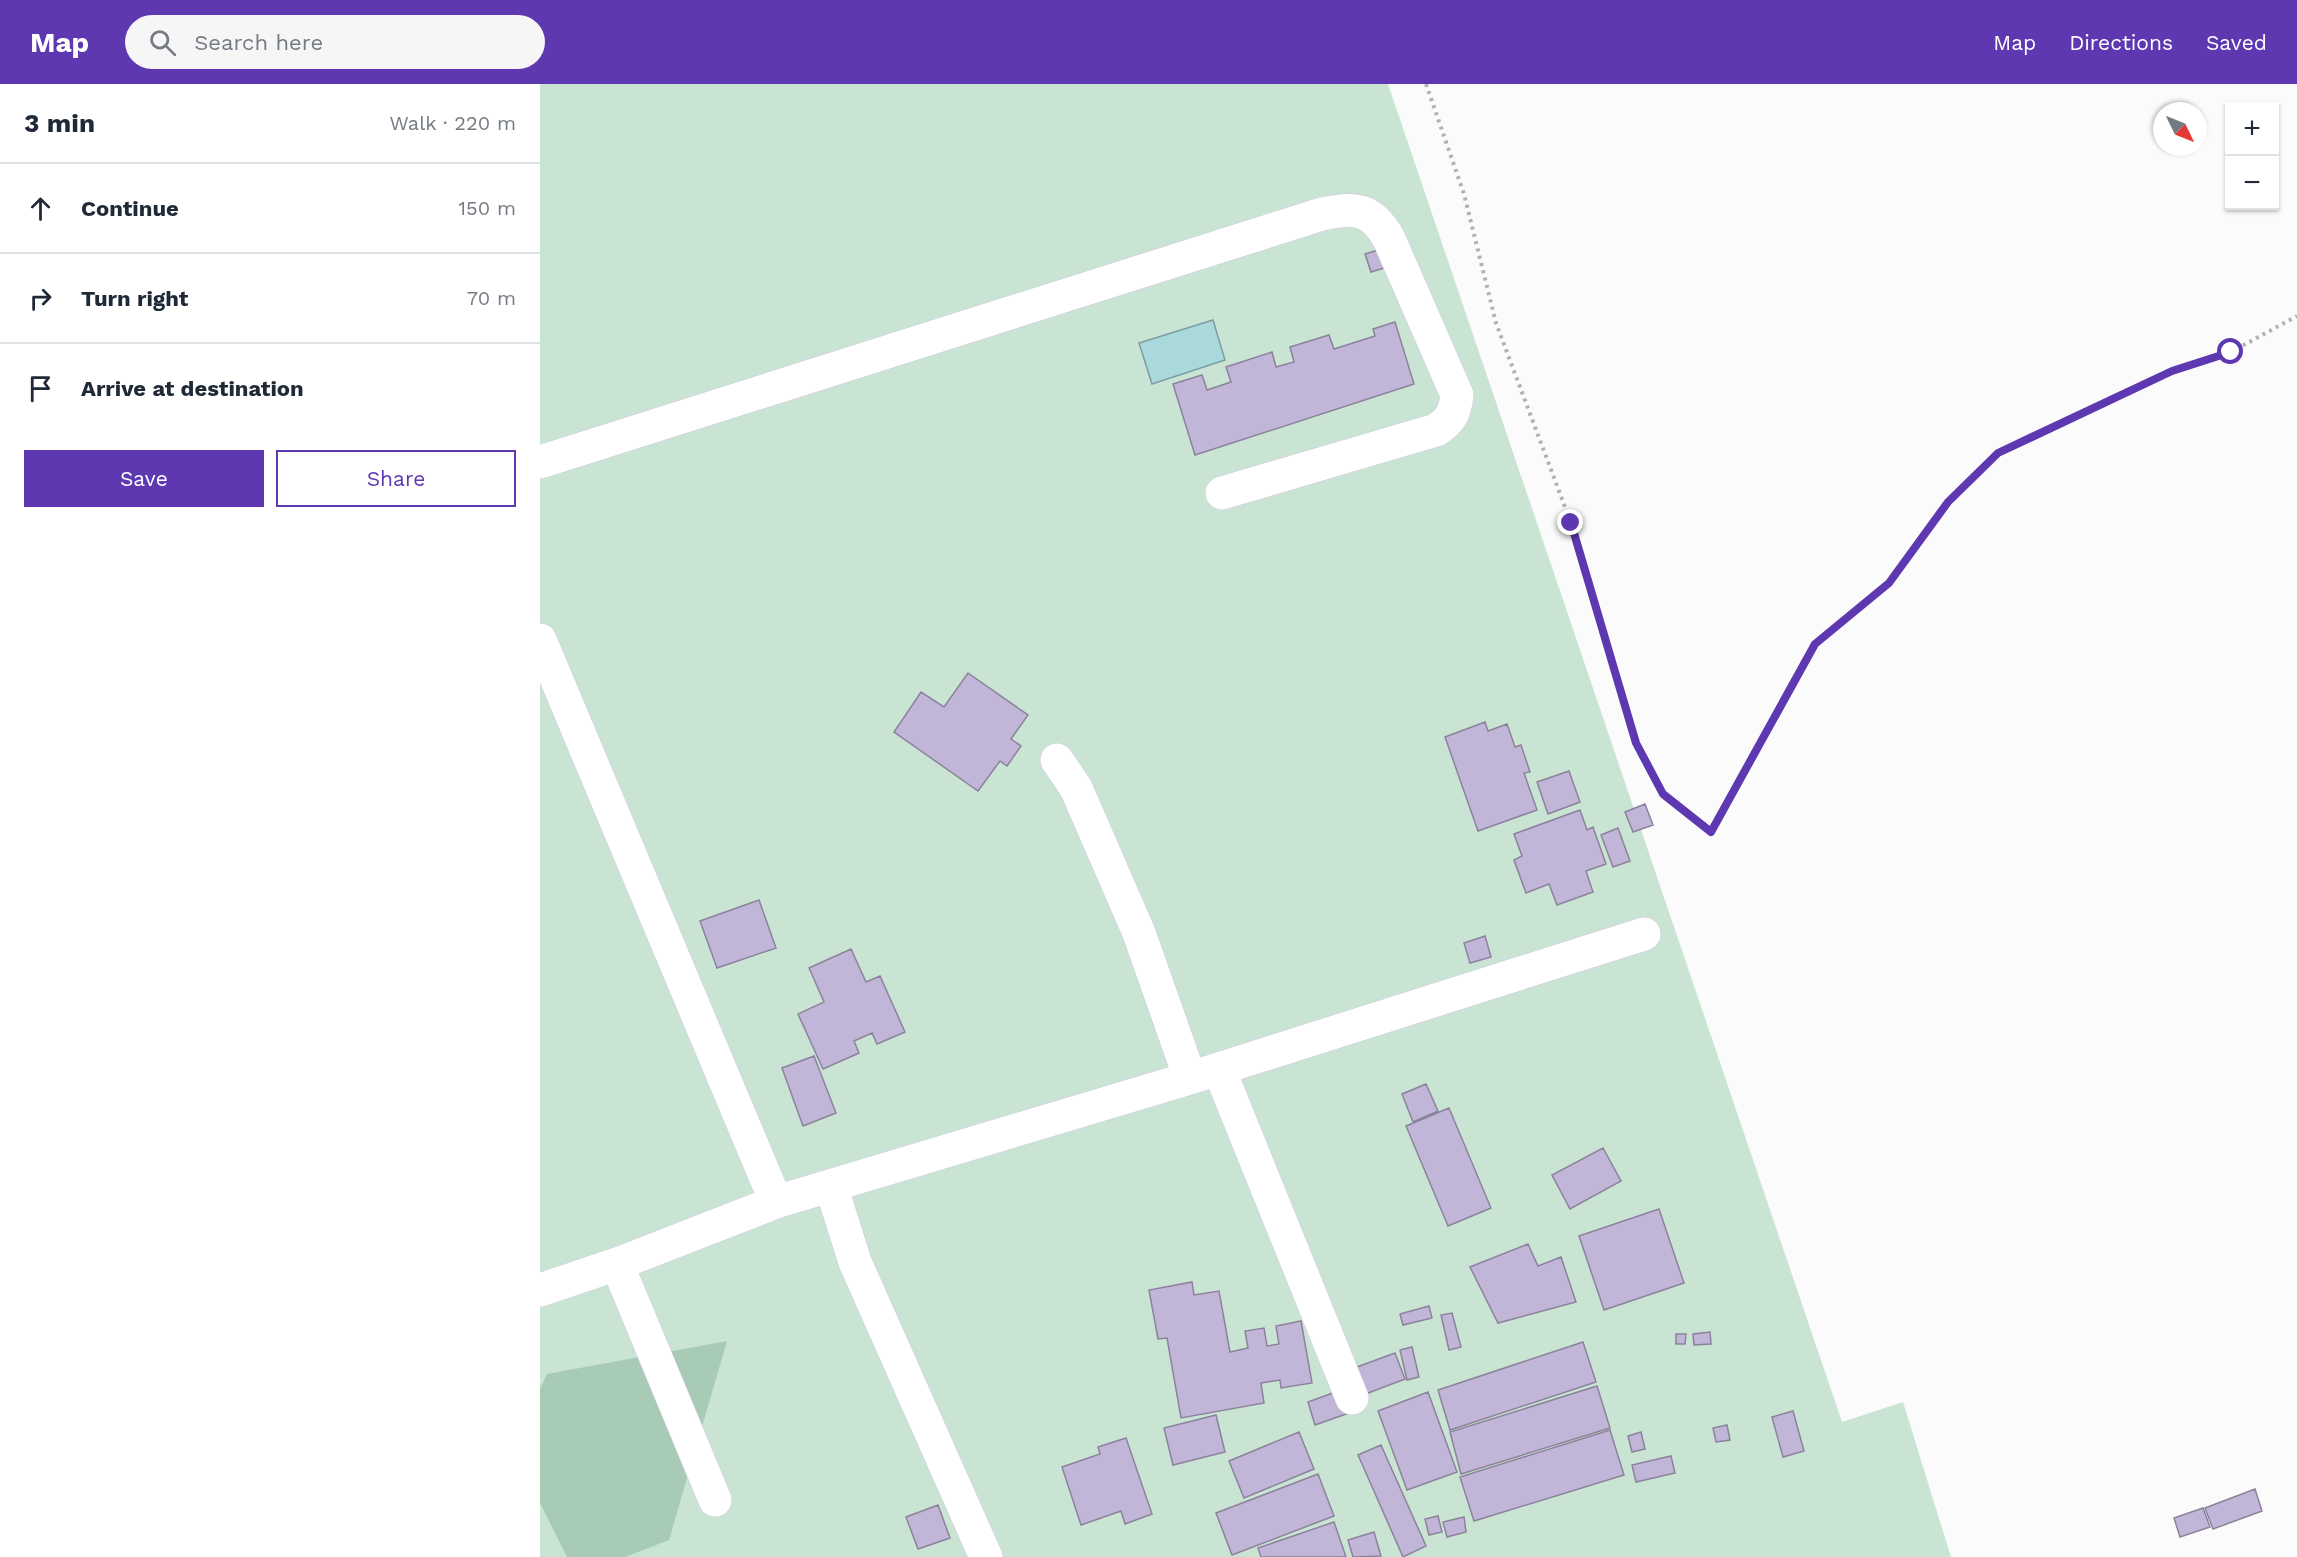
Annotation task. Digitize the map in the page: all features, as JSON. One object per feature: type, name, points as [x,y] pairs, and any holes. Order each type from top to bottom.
[{"type":"street","points":[[540,462],[1322,214],[1344,209],[1363,212],[1376,219],[1389,239],[1457,395],[1455,411],[1447,423],[1436,430],[1222,494]]},
{"type":"street","points":[[540,640],[776,1202]]},
{"type":"street","points":[[1057,760],[1076,788],[1139,933],[1352,1398]]},
{"type":"street","points":[[540,1290],[617,1264],[776,1202],[1205,1074],[1644,934]]},
{"type":"street","points":[[831,1186],[855,1262],[986,1557]]},
{"type":"street","points":[[617,1264],[715,1500]]},
{"type":"path","points":[[1426,84],[1464,195],[1496,323],[1571,523],[1636,743],[1663,794],[1711,832],[1815,644],[1889,583],[1948,502],[1998,453],[2172,371],[2231,352],[2297,316]]},
{"type":"green space","points":[[540,84],[1388,84],[1842,1422],[1903,1402],[1951,1557],[540,1557]]},
{"type":"green space","points":[[727,1341],[669,1540],[625,1557],[567,1557],[540,1503],[540,1389],[547,1374]]},
{"type":"water","points":[[1213,320],[1225,360],[1152,384],[1139,343]]},
{"type":"building","points":[[1388,247],[1394,265],[1371,272],[1365,254]]},
{"type":"building","points":[[1395,322],[1414,384],[1195,455],[1173,384],[1202,375],[1207,390],[1231,382],[1226,367],[1272,352],[1276,367],[1294,362],[1290,347],[1329,335],[1334,349],[1375,336],[1373,329]]},
{"type":"building","points":[[968,673],[1028,715],[1011,739],[1021,746],[1007,766],[1000,761],[978,791],[894,732],[921,692],[944,707]]},
{"type":"building","points":[[1485,722],[1488,731],[1507,724],[1515,747],[1521,745],[1530,772],[1524,773],[1537,810],[1478,831],[1445,737]]},
{"type":"building","points":[[1569,771],[1580,802],[1548,814],[1537,782]]},
{"type":"building","points":[[1645,804],[1653,825],[1633,832],[1625,812]]},
{"type":"building","points":[[1580,810],[1587,830],[1593,827],[1606,864],[1586,871],[1593,892],[1557,905],[1549,884],[1526,893],[1514,860],[1522,856],[1514,834]]},
{"type":"building","points":[[1618,828],[1630,861],[1613,867],[1601,835]]},
{"type":"building","points":[[759,900],[776,948],[717,968],[700,921]]},
{"type":"building","points":[[1485,936],[1491,957],[1470,963],[1464,943]]},
{"type":"building","points":[[851,949],[866,982],[880,976],[905,1032],[877,1044],[872,1033],[854,1041],[859,1053],[823,1069],[798,1014],[824,1002],[809,968]]},
{"type":"building","points":[[814,1056],[836,1113],[803,1126],[782,1068]]},
{"type":"building","points":[[1426,1084],[1438,1111],[1413,1122],[1402,1094]]},
{"type":"building","points":[[1449,1108],[1491,1208],[1448,1226],[1406,1126]]},
{"type":"building","points":[[1603,1148],[1621,1181],[1570,1209],[1552,1175]]},
{"type":"building","points":[[1659,1209],[1684,1283],[1604,1310],[1579,1236]]},
{"type":"building","points":[[1528,1244],[1538,1266],[1561,1257],[1576,1302],[1498,1323],[1470,1267]]},
{"type":"building","points":[[1192,1282],[1194,1295],[1219,1291],[1230,1352],[1248,1348],[1245,1331],[1264,1328],[1267,1346],[1279,1344],[1276,1326],[1301,1321],[1312,1383],[1281,1388],[1280,1380],[1261,1383],[1264,1403],[1181,1418],[1167,1338],[1158,1339],[1149,1290]]},
{"type":"building","points":[[1429,1306],[1432,1318],[1403,1325],[1400,1314]]},
{"type":"building","points":[[1452,1313],[1461,1347],[1449,1350],[1441,1315]]},
{"type":"building","points":[[1710,1332],[1711,1344],[1694,1345],[1693,1334]]},
{"type":"building","points":[[1676,1334],[1686,1334],[1685,1344],[1676,1344]]},
{"type":"building","points":[[1583,1342],[1596,1382],[1450,1430],[1438,1390]]},
{"type":"building","points":[[1412,1347],[1419,1377],[1407,1380],[1400,1350]]},
{"type":"building","points":[[1395,1353],[1405,1379],[1355,1398],[1346,1371]]},
{"type":"building","points":[[1597,1386],[1610,1428],[1461,1474],[1450,1432]]},
{"type":"building","points":[[1341,1390],[1349,1413],[1315,1425],[1308,1402]]},
{"type":"building","points":[[1428,1392],[1457,1472],[1407,1490],[1378,1411]]},
{"type":"building","points":[[1793,1411],[1804,1451],[1783,1457],[1772,1417]]},
{"type":"building","points":[[1216,1415],[1225,1452],[1173,1465],[1164,1428]]},
{"type":"building","points":[[1727,1425],[1730,1440],[1716,1442],[1713,1428]]},
{"type":"building","points":[[1610,1430],[1624,1475],[1474,1521],[1460,1477]]},
{"type":"building","points":[[1299,1432],[1314,1469],[1244,1498],[1229,1461]]},
{"type":"building","points":[[1641,1432],[1645,1449],[1632,1452],[1628,1436]]},
{"type":"building","points":[[1126,1438],[1152,1514],[1125,1524],[1121,1511],[1081,1525],[1062,1467],[1100,1454],[1098,1447]]},
{"type":"building","points":[[1381,1445],[1426,1546],[1403,1557],[1358,1455]]},
{"type":"building","points":[[1671,1456],[1675,1473],[1636,1482],[1632,1465]]},
{"type":"building","points":[[1318,1474],[1334,1516],[1232,1555],[1216,1513]]},
{"type":"building","points":[[2255,1489],[2262,1511],[2213,1529],[2205,1508]]},
{"type":"building","points":[[938,1505],[950,1538],[918,1549],[906,1517]]},
{"type":"building","points":[[2203,1508],[2210,1527],[2180,1537],[2174,1518]]},
{"type":"building","points":[[1438,1516],[1442,1532],[1429,1535],[1425,1519]]},
{"type":"building","points":[[1464,1517],[1466,1532],[1447,1537],[1443,1522]]},
{"type":"building","points":[[1334,1522],[1346,1557],[1261,1557],[1258,1548]]},
{"type":"building","points":[[1374,1532],[1381,1556],[1353,1557],[1348,1540]]},
{"type":"route","points":[[1571,523],[1636,743],[1663,794],[1711,832],[1815,644],[1889,583],[1948,502],[1998,453],[2172,371],[2231,352]]}]
